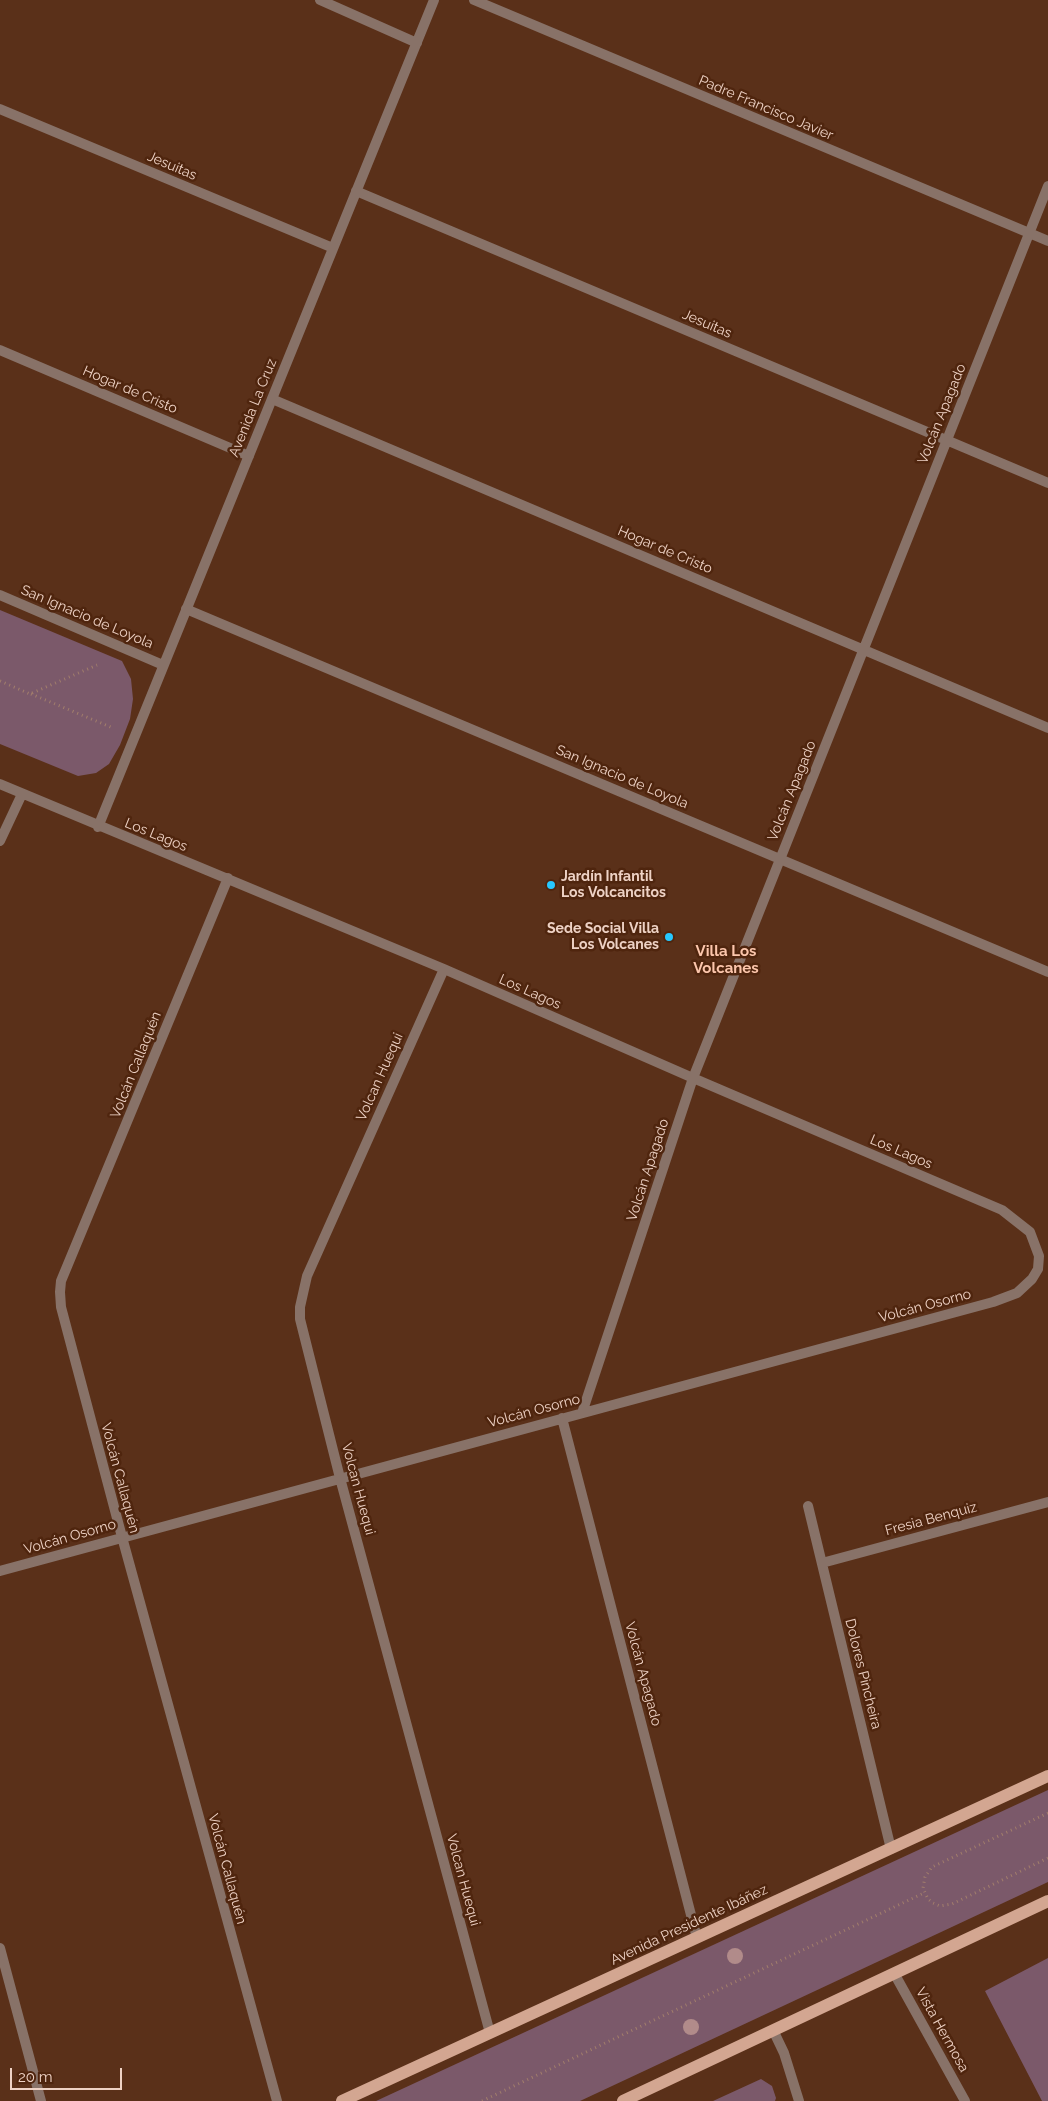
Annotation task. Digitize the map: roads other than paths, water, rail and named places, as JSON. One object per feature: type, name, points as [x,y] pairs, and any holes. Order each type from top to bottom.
[{"type":"main road","name":"Avenida Presidente Ibáñez","points":[[342,2101],[1048,1776]]},
{"type":"main road","points":[[623,2101],[1048,1901]]},
{"type":"street","points":[[320,0],[417,42]]},
{"type":"street","name":"Avenida La Cruz","points":[[98,826],[434,0]]},
{"type":"street","name":"Padre Francisco Javier","points":[[474,0],[1048,241]]},
{"type":"street","name":"Jesuitas","points":[[0,109],[333,248]]},
{"type":"street","name":"Volcán Apagado","points":[[582,1413],[692,1078],[1048,186]]},
{"type":"street","name":"Jesuitas","points":[[356,191],[1048,483]]},
{"type":"street","name":"Hogar de Cristo","points":[[0,350],[249,456]]},
{"type":"street","name":"Hogar de Cristo","points":[[272,399],[1048,728]]},
{"type":"street","name":"San Ignacio de Loyola","points":[[0,595],[163,665]]},
{"type":"street","name":"San Ignacio de Loyola","points":[[186,609],[1048,972]]},
{"type":"street","name":"Los Lagos","points":[[0,784],[444,969],[692,1078],[1002,1210],[1030,1232],[1036,1242]]},
{"type":"street","points":[[0,841],[22,794]]},
{"type":"street","name":"Volcán Callaquén","points":[[228,878],[62,1281],[61,1307],[122,1537],[277,2101]]},
{"type":"street","name":"Volcan Huequi","points":[[444,969],[307,1276],[302,1293],[300,1319],[340,1478],[490,2033]]},
{"type":"street","name":"Volcán Osorno","points":[[0,1571],[993,1302],[1017,1293],[1032,1279],[1038,1269],[1039,1262],[1036,1242]]},
{"type":"street","name":"Volcán Apagado","points":[[562,1418],[697,1938]]},
{"type":"street","name":"Fresia Benquiz","points":[[822,1563],[1048,1502]]},
{"type":"street","name":"Dolores Pincheira","points":[[808,1506],[891,1849]]},
{"type":"street","points":[[0,1948],[41,2101]]},
{"type":"street","name":"Vista Hermosa","points":[[894,1973],[965,2101]]},
{"type":"street","points":[[773,2030],[784,2053],[799,2101]]},
{"type":"place","name":"Jardín Infantil Los Volcancitos","points":[[551,885]]},
{"type":"place","name":"Sede Social Villa Los Volcanes","points":[[669,937]]},
{"type":"district","name":"Villa Los Volcanes","points":[[726,960]]}]
